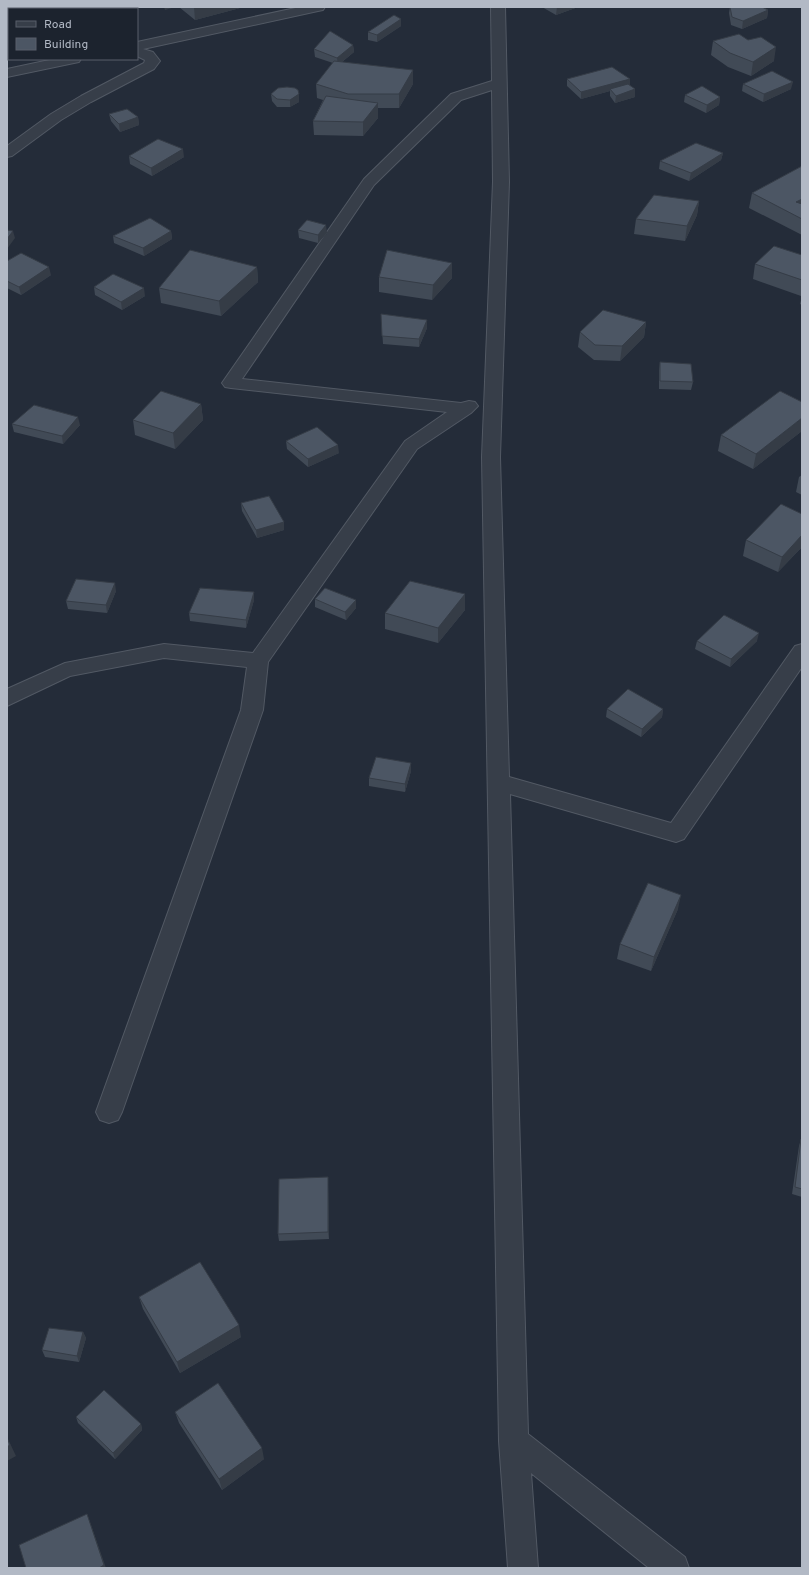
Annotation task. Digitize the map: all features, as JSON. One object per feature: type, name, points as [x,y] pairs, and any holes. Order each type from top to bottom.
[{"type":"street","points":[[138,46],[318,7]]},
{"type":"street","points":[[498,7],[501,182],[491,457],[514,1441],[524,1568]]},
{"type":"street","points":[[7,153],[56,117],[86,99],[149,66],[153,61],[151,57],[147,54],[138,52]]},
{"type":"street","points":[[7,73],[69,60]]},
{"type":"street","points":[[465,409],[231,383],[369,182],[456,97],[499,83]]},
{"type":"street","points":[[109,1112],[252,710],[258,660],[411,445],[493,390]]},
{"type":"street","points":[[498,782],[676,833],[802,650]]},
{"type":"street","points":[[7,698],[65,670],[164,651],[258,660]]},
{"type":"street","points":[[514,1441],[674,1568]]},
{"type":"building","points":[[16,7],[50,7],[46,8]]},
{"type":"building","points":[[730,7],[762,7],[768,10],[743,21],[732,17]]},
{"type":"building","points":[[394,15],[401,19],[377,35],[368,32]]},
{"type":"building","points":[[330,31],[353,45],[337,58],[314,49]]},
{"type":"building","points":[[739,34],[748,40],[761,37],[776,47],[753,62],[730,53],[713,41]]},
{"type":"building","points":[[334,61],[413,70],[399,94],[348,94],[316,84]]},
{"type":"building","points":[[612,67],[630,79],[581,92],[567,79]]},
{"type":"building","points":[[772,71],[793,82],[764,94],[743,84]]},
{"type":"building","points":[[628,84],[635,89],[616,96],[610,89]]},
{"type":"building","points":[[702,86],[720,97],[707,105],[685,95]]},
{"type":"building","points":[[278,88],[295,88],[298,90],[299,94],[290,100],[277,99],[271,94]]},
{"type":"building","points":[[326,96],[378,103],[363,122],[313,121]]},
{"type":"building","points":[[127,109],[138,117],[119,124],[109,114]]},
{"type":"building","points":[[158,139],[183,149],[151,168],[129,156]]},
{"type":"building","points":[[696,143],[723,153],[691,173],[660,161]]},
{"type":"building","points":[[802,166],[802,199],[796,202],[802,204],[802,219],[752,193]]},
{"type":"building","points":[[654,195],[699,201],[687,226],[636,219]]},
{"type":"building","points":[[150,218],[171,231],[143,248],[113,236]]},
{"type":"building","points":[[307,220],[326,225],[318,235],[298,230]]},
{"type":"building","points":[[7,230],[13,231],[7,239]]},
{"type":"building","points":[[774,246],[802,255],[802,280],[755,264]]},
{"type":"building","points":[[190,250],[257,267],[219,301],[159,288]]},
{"type":"building","points":[[387,250],[452,263],[433,285],[379,277]]},
{"type":"building","points":[[21,253],[49,267],[19,287],[7,281],[7,261]]},
{"type":"building","points":[[113,274],[144,288],[121,302],[94,287]]},
{"type":"building","points":[[603,310],[646,322],[622,346],[595,345],[580,332]]},
{"type":"building","points":[[381,314],[427,320],[419,339],[382,336]]},
{"type":"building","points":[[660,362],[691,364],[693,382],[660,381]]},
{"type":"building","points":[[161,391],[201,404],[173,433],[133,420]]},
{"type":"building","points":[[780,391],[802,402],[802,418],[756,454],[721,435]]},
{"type":"building","points":[[34,405],[78,417],[62,436],[12,424]]},
{"type":"building","points":[[317,427],[338,445],[308,459],[286,441]]},
{"type":"building","points":[[269,496],[284,522],[256,530],[241,503]]},
{"type":"building","points":[[781,504],[802,514],[802,535],[782,557],[746,540]]},
{"type":"building","points":[[76,579],[115,583],[106,605],[66,601]]},
{"type":"building","points":[[410,581],[465,594],[438,628],[385,613]]},
{"type":"building","points":[[200,588],[254,592],[246,620],[189,613]]},
{"type":"building","points":[[325,588],[356,600],[345,612],[315,599]]},
{"type":"building","points":[[724,615],[759,633],[731,659],[697,641]]},
{"type":"building","points":[[628,689],[663,709],[642,729],[607,709]]},
{"type":"building","points":[[376,757],[411,763],[405,784],[369,778]]},
{"type":"building","points":[[648,883],[681,895],[654,957],[620,944]]},
{"type":"building","points":[[802,1139],[802,1189],[795,1187]]},
{"type":"building","points":[[328,1177],[328,1232],[278,1234],[279,1179]]},
{"type":"building","points":[[200,1262],[239,1325],[177,1362],[139,1297]]},
{"type":"building","points":[[49,1328],[83,1332],[77,1356],[42,1350]]},
{"type":"building","points":[[218,1383],[262,1448],[219,1479],[175,1412]]},
{"type":"building","points":[[104,1390],[141,1424],[113,1453],[76,1417]]},
{"type":"building","points":[[7,1438],[10,1445],[7,1447]]},
{"type":"building","points":[[87,1514],[104,1565],[99,1568],[26,1568],[19,1545]]}]
